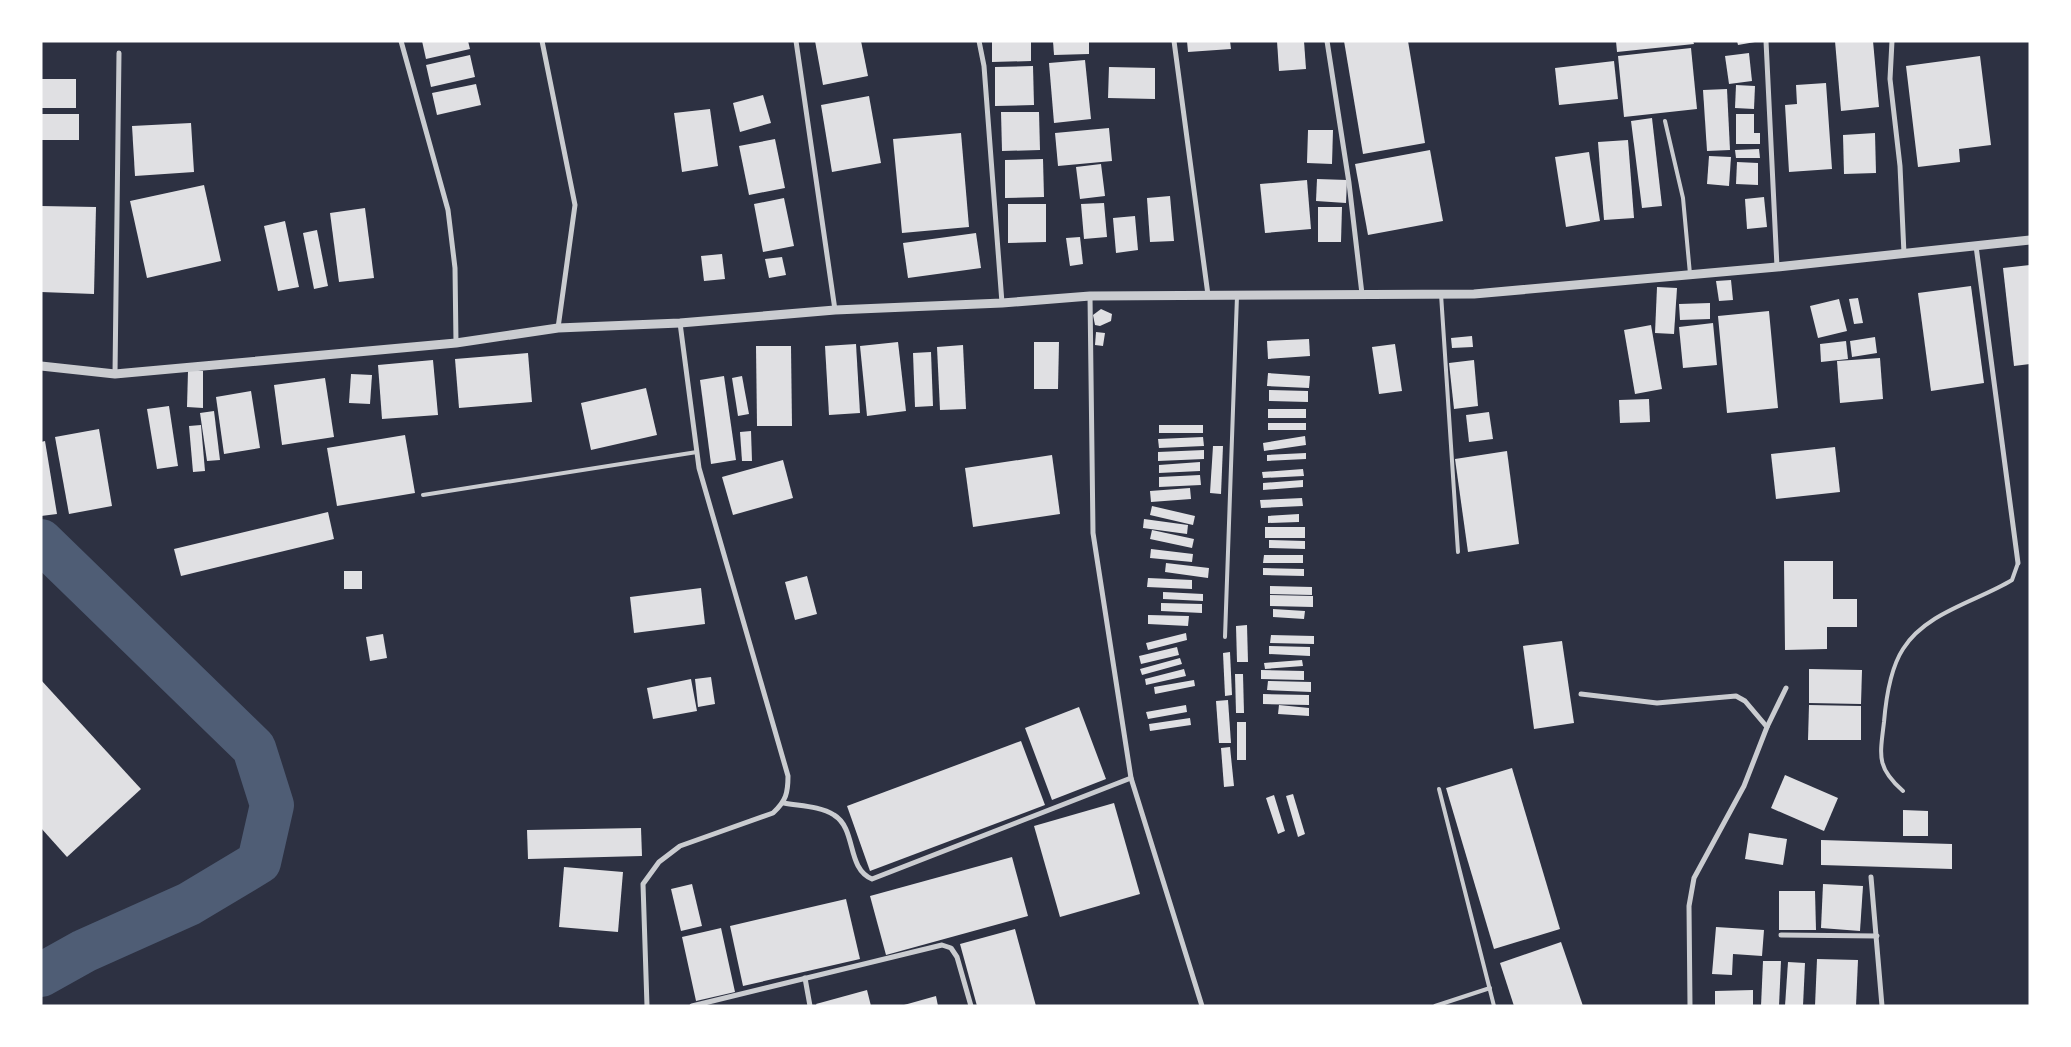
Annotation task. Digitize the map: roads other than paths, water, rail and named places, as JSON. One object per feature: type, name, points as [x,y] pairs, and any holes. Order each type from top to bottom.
[{"type":"street","points":[[401,41],[448,210],[455,268],[456,343]]},
{"type":"street","points":[[542,41],[575,205],[558,328]]},
{"type":"street","points":[[796,41],[835,310]]},
{"type":"street","points":[[979,41],[984,76],[1002,303]]},
{"type":"street","points":[[1174,41],[1208,295]]},
{"type":"street","points":[[1327,41],[1349,183],[1362,294]]},
{"type":"street","points":[[1766,41],[1776,267]]},
{"type":"street","points":[[1892,41],[1890,79],[1900,166],[1904,254]]},
{"type":"street","points":[[115,374],[119,53]]},
{"type":"street","points":[[41,366],[115,374],[456,343],[558,328],[680,323],[835,310],[1002,303],[1090,296],[1474,294],[1776,267],[2030,240]]},
{"type":"street","points":[[1976,246],[2018,563]]},
{"type":"street","points":[[1090,296],[1093,533],[1131,778],[1202,1006]]},
{"type":"street","points":[[647,1006],[643,884],[659,862],[680,846],[773,813],[784,803],[788,791],[788,776],[699,468],[680,323]]},
{"type":"street","points":[[1690,1006],[1689,906],[1694,878],[1744,786],[1767,727],[1786,688]]},
{"type":"street","points":[[1582,694],[1657,703],[1736,696],[1745,701],[1767,727]]},
{"type":"street","points":[[784,803],[825,810],[836,816],[844,826],[860,871],[872,879],[1131,778]]},
{"type":"street","points":[[1871,877],[1882,1006]]},
{"type":"street","points":[[1781,935],[1877,936]]},
{"type":"street","points":[[692,1006],[942,945],[951,948],[957,957],[971,1006]]},
{"type":"street","points":[[805,978],[810,1006]]},
{"type":"lane","points":[[1665,121],[1683,198],[1690,275]]},
{"type":"lane","points":[[1441,294],[1458,552]]},
{"type":"lane","points":[[1225,637],[1237,296]]},
{"type":"lane","points":[[423,495],[697,452]]},
{"type":"lane","points":[[1903,791],[1888,778],[1882,766],[1880,750],[1886,705],[1895,666],[1903,648],[1920,631],[1939,617],[2012,580],[2018,563]]},
{"type":"lane","points":[[1439,789],[1494,1006]]},
{"type":"lane","points":[[1435,1006],[1490,988]]},
{"type":"waterway","points":[[41,541],[254,748],[272,805],[259,862],[189,904],[84,951],[41,975]]}]
